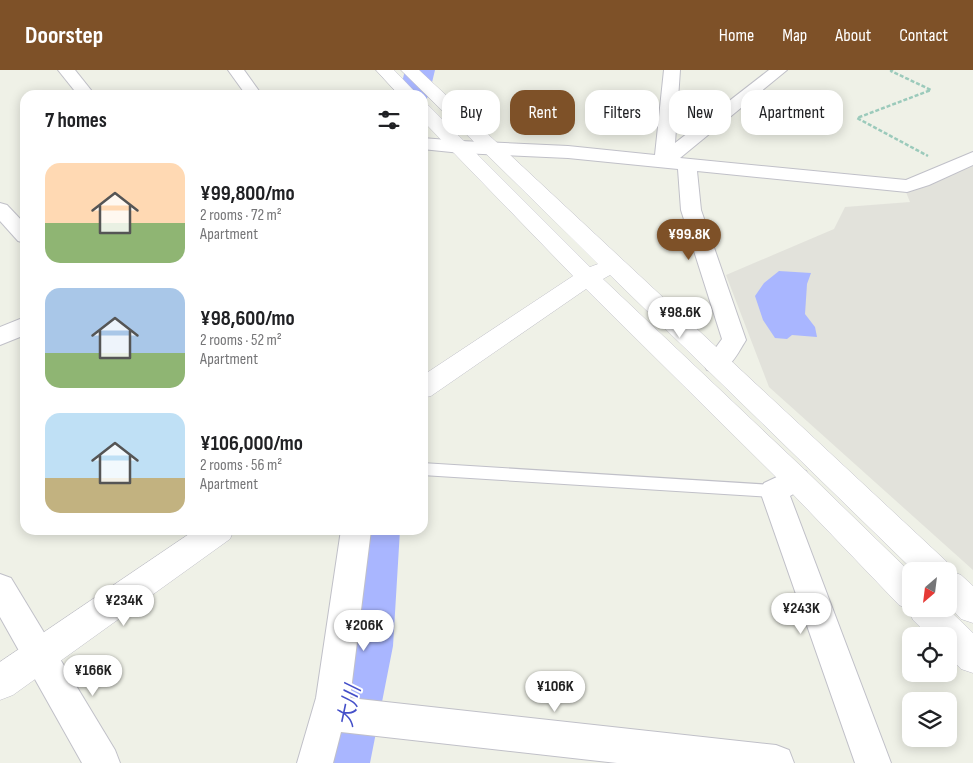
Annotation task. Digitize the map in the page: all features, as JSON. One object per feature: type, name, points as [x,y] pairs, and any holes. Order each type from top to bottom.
[{"type":"street","points":[[66,70],[83,90]]},
{"type":"street","points":[[236,70],[250,90]]},
{"type":"street","points":[[384,70],[404,90]]},
{"type":"street","points":[[409,70],[925,562]]},
{"type":"street","points":[[664,161],[672,70]]},
{"type":"street","points":[[664,161],[779,70]]},
{"type":"street","points":[[428,115],[461,146],[785,485],[902,587]]},
{"type":"street","points":[[428,143],[688,163],[906,186],[973,158]]},
{"type":"street","points":[[688,163],[692,210],[734,340],[716,364]]},
{"type":"street","points":[[8,214],[20,230]]},
{"type":"street","points":[[428,385],[587,277],[613,266]]},
{"type":"street","points":[[0,337],[20,327]]},
{"type":"street","points":[[785,485],[873,763]]},
{"type":"street","points":[[0,683],[212,535]]},
{"type":"street","points":[[315,763],[333,698],[355,535]]},
{"type":"street","points":[[0,588],[102,763]]},
{"type":"street","points":[[958,593],[973,608]]},
{"type":"street","points":[[934,618],[973,657]]},
{"type":"street","points":[[329,713],[776,763]]},
{"type":"lane","points":[[428,469],[785,485]]},
{"type":"path","points":[[893,70],[891,71],[931,90],[856,118],[951,168]]},
{"type":"shaded area","points":[[973,164],[973,570],[769,387],[726,275],[834,229],[845,207],[910,202],[906,192]]},
{"type":"water","points":[[779,271],[811,273],[807,284],[805,314],[815,327],[817,337],[792,335],[787,339],[775,338],[763,320],[755,296],[764,283]]},
{"type":"waterway","name":"大川","points":[[415,90],[420,70]]},
{"type":"waterway","name":"大川","points":[[337,763],[363,646],[373,535]]}]
